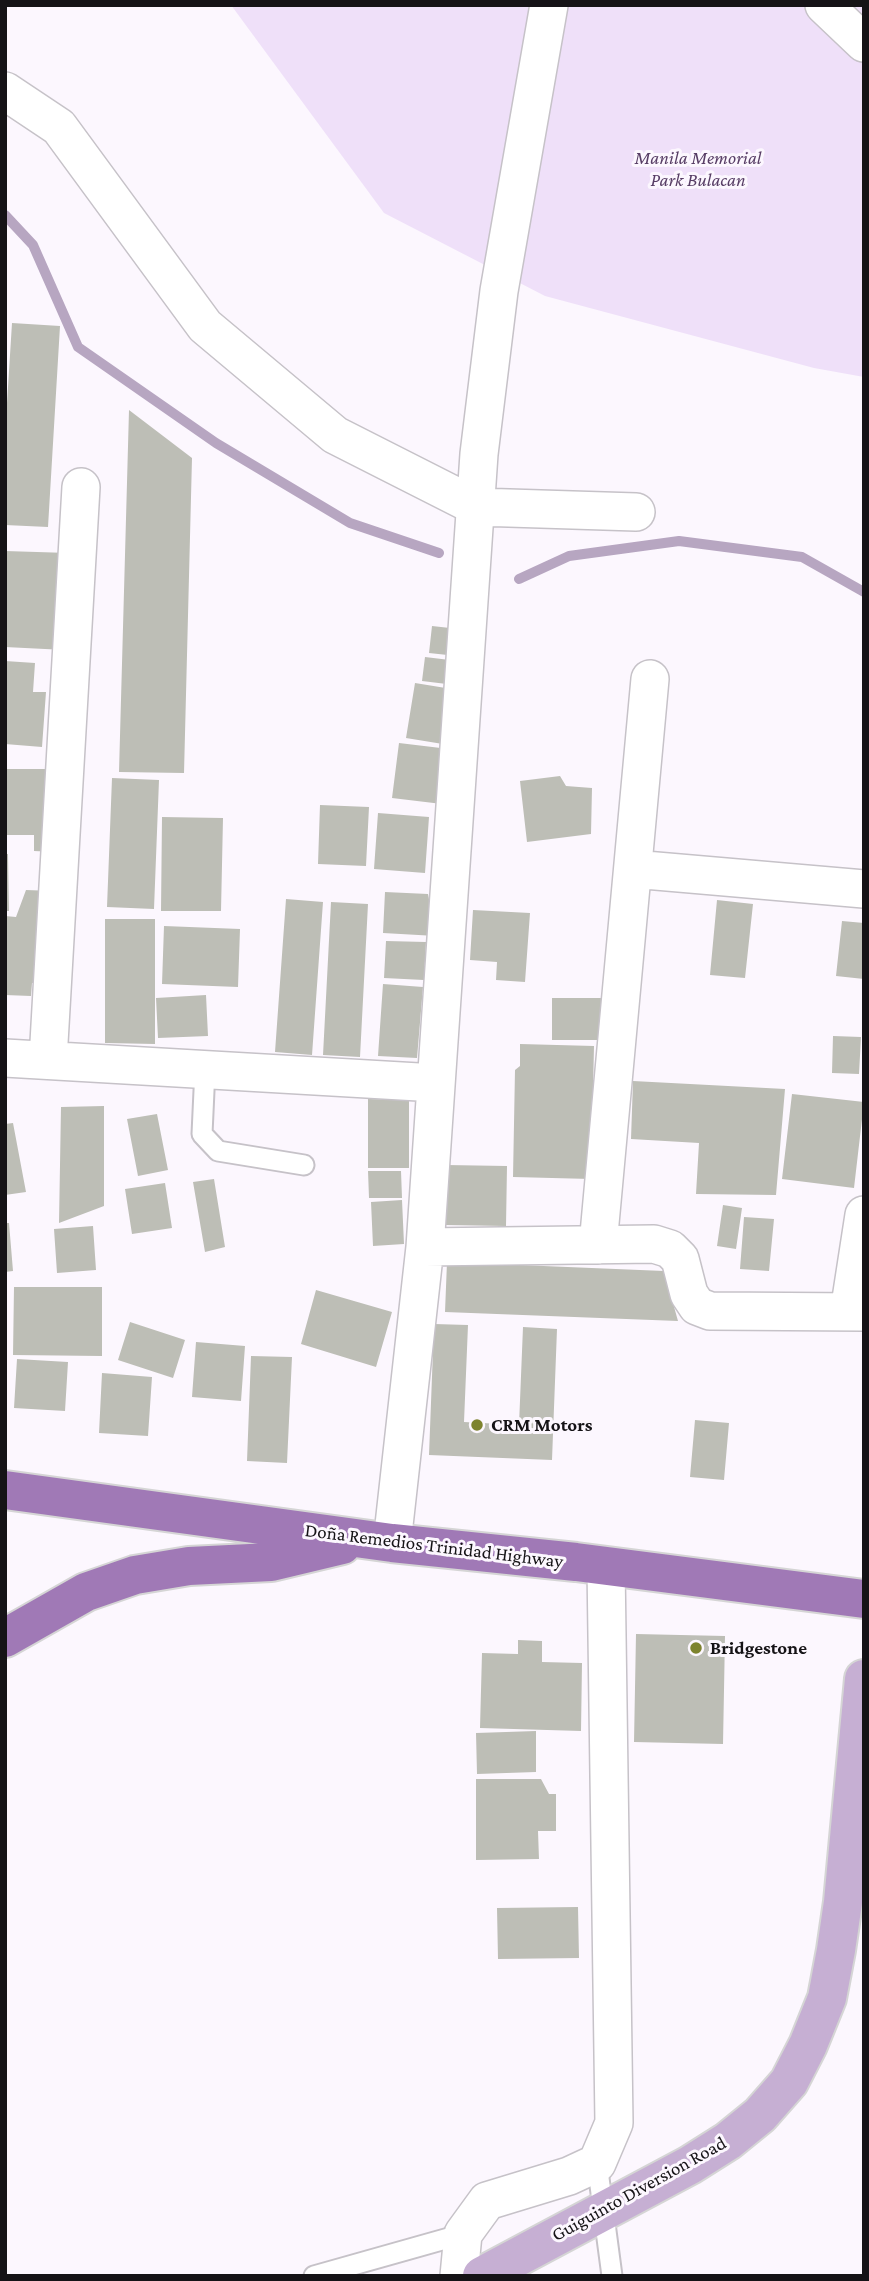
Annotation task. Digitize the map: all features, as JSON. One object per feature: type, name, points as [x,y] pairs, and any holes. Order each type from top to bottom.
[{"type":"highway","name":"Doña Remedios Trinidad Highway","points":[[7,1498],[606,1566],[864,1600]]},
{"type":"highway","points":[[5,1638],[86,1592],[135,1575],[189,1566],[271,1562],[378,1541]]},
{"type":"main road","name":"Guiguinto Diversion Road","points":[[482,2276],[690,2165],[728,2141],[760,2115],[789,2082],[827,1998],[836,1950],[844,1902],[864,1679]]},
{"type":"street","points":[[378,1541],[425,1247],[479,454],[499,291],[549,5]]},
{"type":"street","points":[[824,5],[864,43]]},
{"type":"street","points":[[5,91],[59,127],[205,326],[335,435],[477,507],[636,512]]},
{"type":"street","points":[[48,1060],[81,487]]},
{"type":"street","points":[[598,1245],[650,679]]},
{"type":"street","points":[[633,869],[864,889]]},
{"type":"street","points":[[5,1058],[436,1083]]},
{"type":"street","points":[[425,1247],[654,1244],[670,1249],[680,1259],[689,1294],[697,1306],[710,1311],[856,1312],[864,1216]]},
{"type":"street","points":[[459,2276],[463,2234],[487,2202],[569,2176],[597,2163],[614,2123],[606,1566]]},
{"type":"lane","points":[[205,1069],[202,1134],[218,1151],[304,1165]]},
{"type":"lane","points":[[597,2163],[612,2276]]},
{"type":"lane","points":[[314,2276],[463,2234]]},
{"type":"green space","name":"Manila Memorial Park Bulacan","points":[[231,5],[864,5],[864,377],[814,368],[545,296],[384,213]]},
{"type":"building","points":[[12,323],[60,326],[48,527],[5,525],[5,435]]},
{"type":"building","points":[[129,410],[192,458],[184,773],[119,772]]},
{"type":"building","points":[[5,551],[69,553],[65,650],[5,647]]},
{"type":"building","points":[[432,626],[459,629],[457,656],[429,653]]},
{"type":"building","points":[[425,657],[458,661],[455,685],[422,681]]},
{"type":"building","points":[[5,661],[35,663],[33,692],[46,692],[42,747],[5,744]]},
{"type":"building","points":[[415,683],[458,690],[449,745],[406,738]]},
{"type":"building","points":[[399,743],[449,749],[442,804],[392,798]]},
{"type":"building","points":[[5,769],[54,769],[54,852],[34,851],[34,835],[5,835]]},
{"type":"building","points":[[560,776],[566,786],[592,788],[591,834],[527,842],[520,781]]},
{"type":"building","points":[[112,778],[159,780],[154,909],[107,907]]},
{"type":"building","points":[[320,805],[369,807],[366,866],[318,864]]},
{"type":"building","points":[[378,813],[429,817],[425,873],[374,869]]},
{"type":"building","points":[[162,817],[223,818],[221,911],[161,911]]},
{"type":"building","points":[[5,854],[8,854],[9,911],[5,911]]},
{"type":"building","points":[[26,890],[53,891],[49,984],[32,983],[31,996],[5,995],[5,916],[16,917]]},
{"type":"building","points":[[385,892],[428,894],[436,936],[383,933]]},
{"type":"building","points":[[286,899],[323,902],[312,1055],[275,1052]]},
{"type":"building","points":[[717,900],[753,904],[745,978],[710,975]]},
{"type":"building","points":[[331,902],[368,904],[360,1057],[323,1055]]},
{"type":"building","points":[[473,910],[530,913],[525,982],[496,980],[497,962],[470,960]]},
{"type":"building","points":[[105,919],[155,919],[155,1044],[105,1043]]},
{"type":"building","points":[[842,921],[864,923],[864,979],[836,976]]},
{"type":"building","points":[[164,926],[240,929],[238,987],[162,984]]},
{"type":"building","points":[[386,941],[426,942],[424,980],[384,978]]},
{"type":"building","points":[[383,984],[423,987],[417,1058],[378,1056]]},
{"type":"building","points":[[206,995],[208,1036],[158,1038],[156,998]]},
{"type":"building","points":[[552,998],[610,998],[610,1040],[552,1040]]},
{"type":"building","points":[[833,1036],[861,1037],[859,1074],[832,1073]]},
{"type":"building","points":[[520,1044],[594,1046],[591,1179],[513,1177],[515,1070],[520,1066]]},
{"type":"building","points":[[633,1081],[785,1089],[776,1195],[696,1194],[699,1143],[631,1139]]},
{"type":"building","points":[[792,1094],[864,1102],[854,1188],[782,1179]]},
{"type":"building","points":[[368,1099],[409,1100],[409,1168],[368,1168]]},
{"type":"building","points":[[104,1106],[104,1206],[59,1223],[61,1107]]},
{"type":"building","points":[[157,1114],[168,1170],[138,1176],[127,1119]]},
{"type":"building","points":[[13,1123],[26,1192],[5,1195],[5,1124]]},
{"type":"building","points":[[446,1165],[507,1166],[506,1226],[444,1225]]},
{"type":"building","points":[[368,1171],[401,1171],[402,1198],[369,1198]]},
{"type":"building","points":[[214,1179],[225,1247],[205,1252],[193,1182]]},
{"type":"building","points":[[165,1183],[172,1228],[132,1234],[125,1189]]},
{"type":"building","points":[[402,1200],[404,1244],[373,1246],[371,1202]]},
{"type":"building","points":[[723,1205],[742,1208],[736,1249],[717,1246]]},
{"type":"building","points":[[744,1217],[774,1219],[769,1271],[740,1269]]},
{"type":"building","points":[[5,1223],[9,1223],[13,1271],[5,1272]]},
{"type":"building","points":[[93,1226],[96,1270],[57,1273],[54,1229]]},
{"type":"building","points":[[447,1262],[664,1271],[678,1321],[445,1312]]},
{"type":"building","points":[[14,1287],[102,1287],[102,1356],[13,1355]]},
{"type":"building","points":[[316,1290],[392,1312],[376,1367],[301,1344]]},
{"type":"building","points":[[130,1322],[185,1340],[173,1378],[118,1360]]},
{"type":"building","points":[[434,1324],[468,1325],[464,1422],[519,1425],[523,1327],[557,1329],[552,1460],[429,1455]]},
{"type":"building","points":[[196,1342],[245,1346],[241,1401],[192,1397]]},
{"type":"building","points":[[251,1356],[292,1357],[287,1463],[247,1461]]},
{"type":"building","points":[[17,1359],[68,1362],[65,1411],[14,1408]]},
{"type":"building","points":[[102,1373],[152,1377],[148,1436],[99,1433]]},
{"type":"building","points":[[695,1420],[729,1423],[724,1480],[690,1477]]},
{"type":"building","points":[[636,1634],[725,1636],[723,1744],[634,1742]]},
{"type":"building","points":[[518,1640],[542,1641],[542,1662],[582,1663],[581,1731],[480,1728],[482,1653],[518,1654]]},
{"type":"building","points":[[536,1731],[536,1772],[477,1774],[476,1733]]},
{"type":"building","points":[[476,1779],[541,1779],[549,1794],[556,1794],[556,1831],[538,1831],[539,1859],[476,1860]]},
{"type":"building","points":[[578,1907],[579,1958],[498,1959],[497,1908]]},
{"type":"waterway","points":[[5,215],[33,245],[78,347],[216,443],[350,523],[439,553]]},
{"type":"waterway","points":[[519,579],[569,556],[679,541],[802,557],[864,592]]},
{"type":"place","name":"CRM Motors","points":[[477,1425]]},
{"type":"place","name":"Bridgestone","points":[[696,1648]]}]
